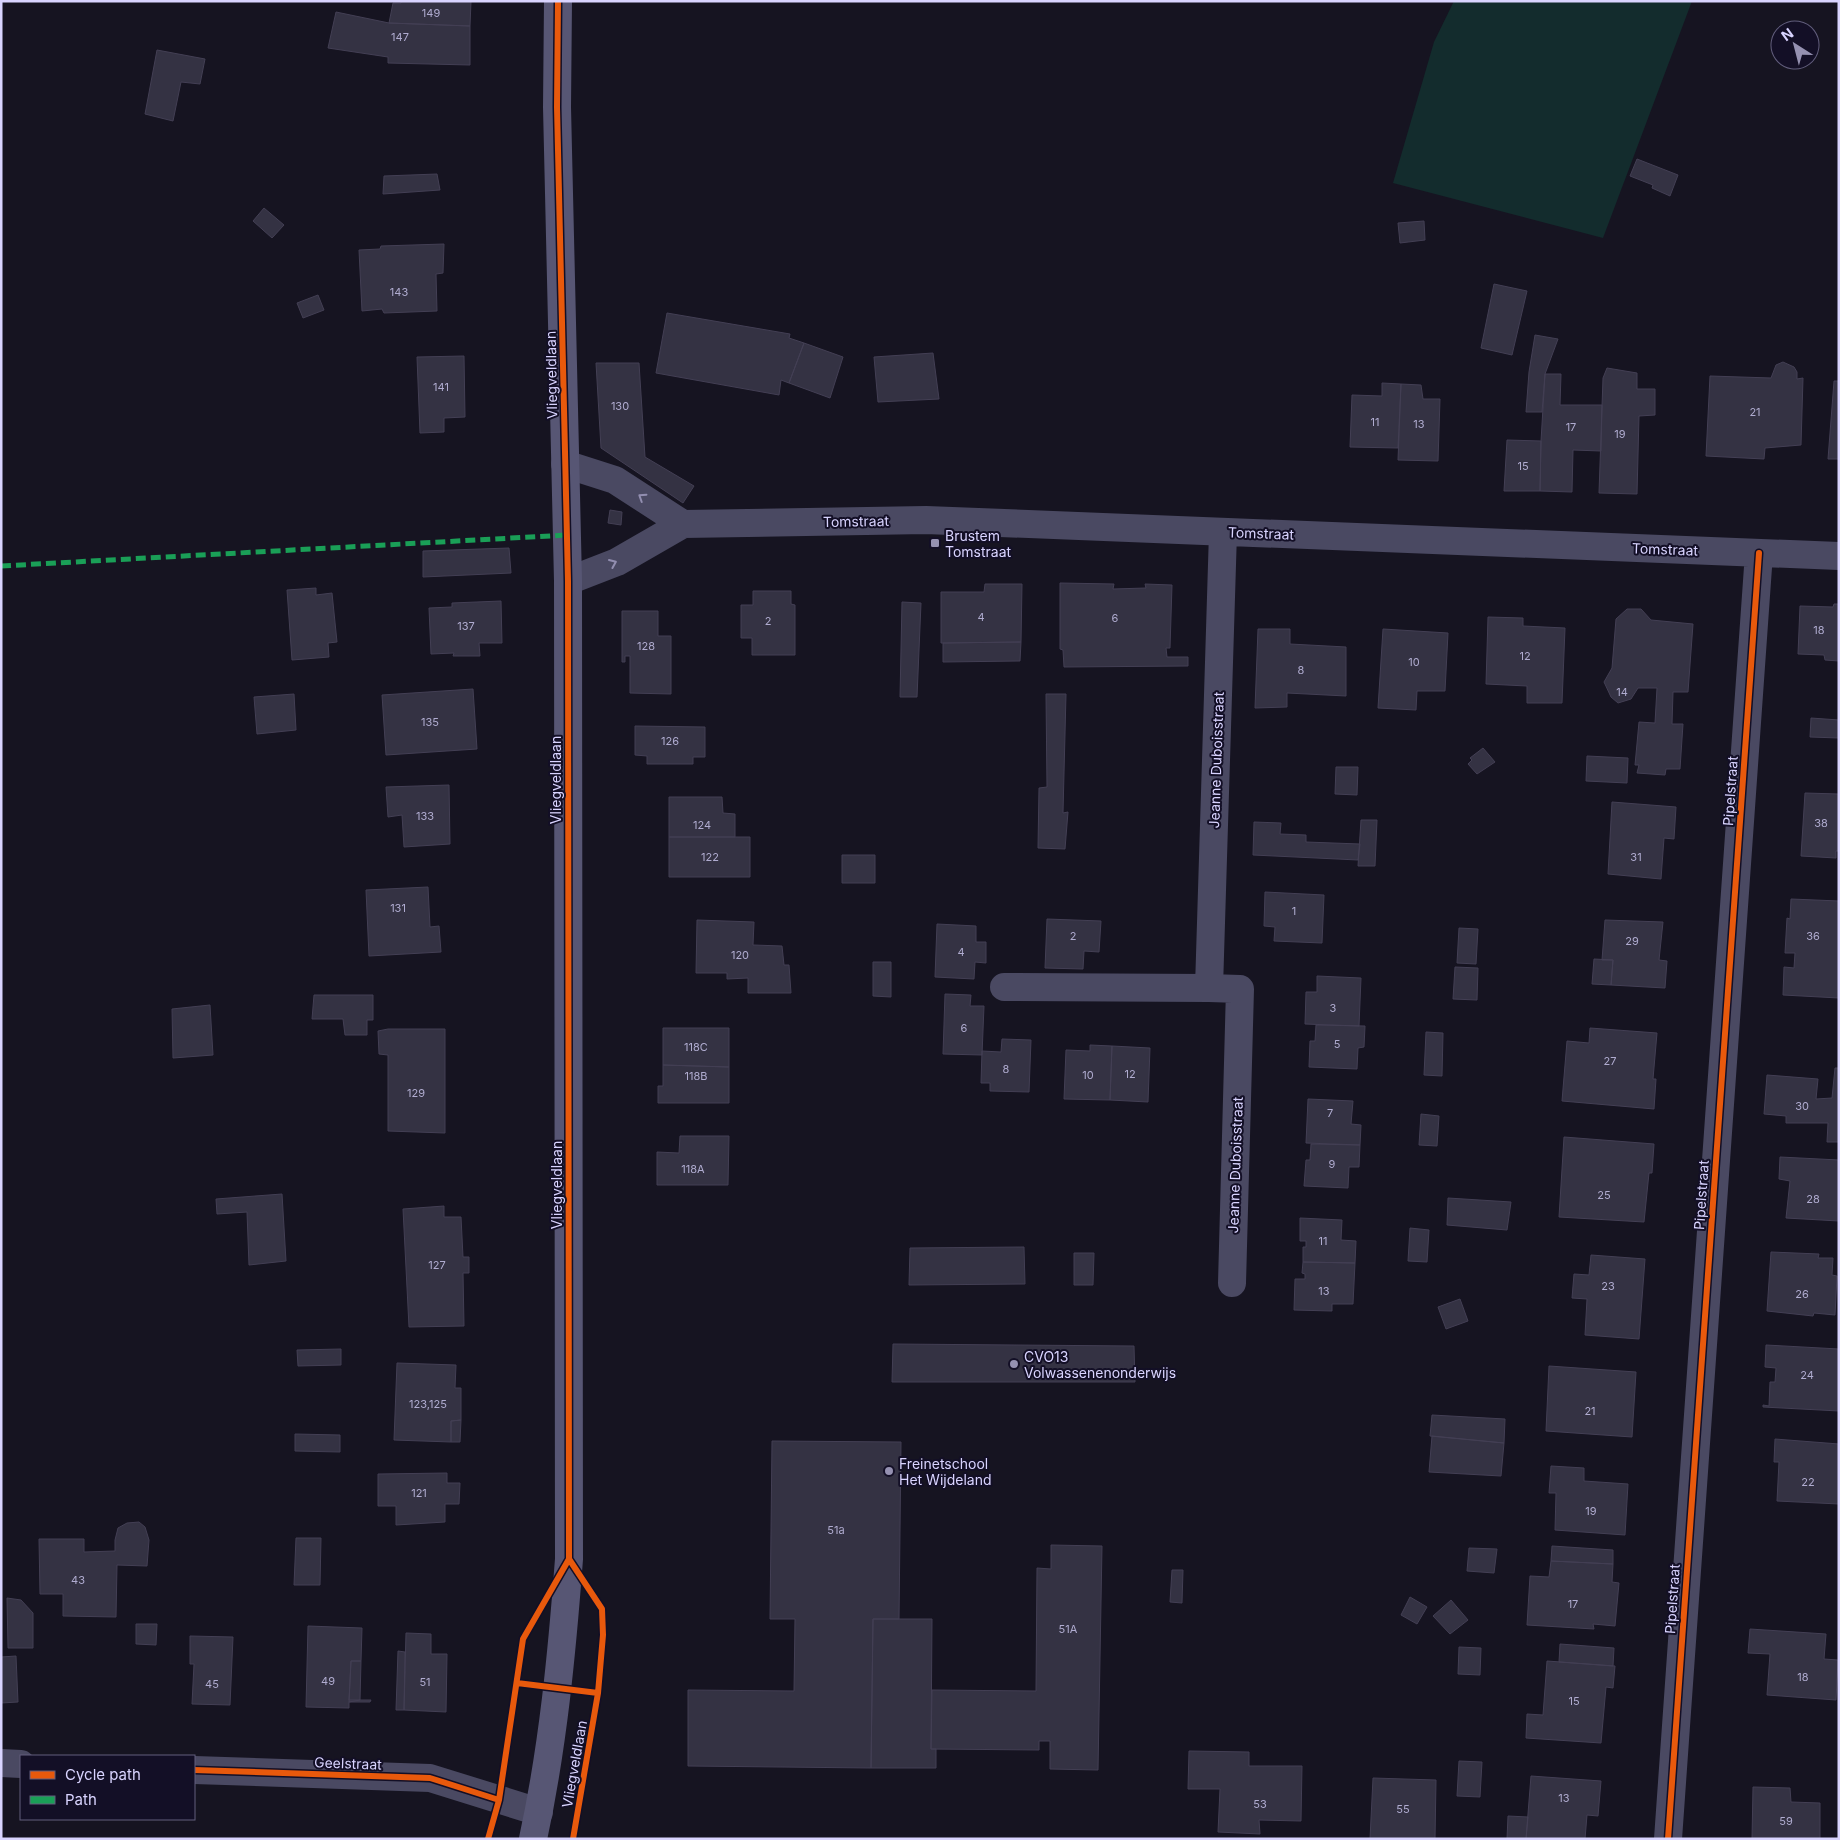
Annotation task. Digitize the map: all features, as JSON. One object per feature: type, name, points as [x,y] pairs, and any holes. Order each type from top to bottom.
[{"type":"main road","name":"Vliegveldlaan","points":[[533,1839],[539,1812],[558,1687],[569,1559],[568,581],[557,107],[558,1]]},
{"type":"street","points":[[565,464],[615,480],[682,524]]},
{"type":"street","name":"Tomstraat","points":[[568,581],[617,562],[682,524],[926,520],[1839,556]]},
{"type":"street","name":"Jeanne Duboisstraat","points":[[1209,988],[1223,532]]},
{"type":"street","name":"Pipelstraat","points":[[1668,1839],[1759,553]]},
{"type":"street","name":"Jeanne Duboisstraat","points":[[1004,987],[1209,988],[1240,990],[1232,1282]]},
{"type":"street","points":[[1,1763],[20,1764]]},
{"type":"street","name":"Geelstraat","points":[[195,1770],[430,1778],[539,1812]]},
{"type":"green space","points":[[1454,1],[1692,1],[1603,238],[1393,183],[1434,42]]},
{"type":"building","points":[[401,1],[471,1],[470,26],[389,23],[393,3],[401,3]]},
{"type":"building","points":[[336,12],[389,23],[470,26],[470,65],[388,63],[388,57],[328,48]]},
{"type":"building","points":[[157,50],[205,59],[200,84],[181,82],[173,121],[145,114]]},
{"type":"building","points":[[1637,159],[1678,175],[1670,196],[1652,188],[1653,185],[1630,176]]},
{"type":"building","points":[[437,174],[440,190],[383,194],[384,176]]},
{"type":"building","points":[[264,208],[284,225],[272,238],[253,221]]},
{"type":"building","points":[[1424,221],[1425,240],[1400,243],[1398,223]]},
{"type":"building","points":[[444,244],[443,273],[436,274],[437,311],[384,313],[382,309],[362,311],[359,250],[380,249],[381,246]]},
{"type":"building","points":[[1494,284],[1527,291],[1512,355],[1481,348]]},
{"type":"building","points":[[318,295],[324,310],[303,318],[297,303]]},
{"type":"building","points":[[667,313],[790,334],[789,338],[804,343],[789,383],[781,380],[779,395],[656,373]]},
{"type":"building","points":[[1535,335],[1558,339],[1545,374],[1542,412],[1526,412],[1529,372]]},
{"type":"building","points":[[804,343],[843,357],[830,398],[789,383]]},
{"type":"building","points":[[933,353],[939,399],[878,402],[874,357]]},
{"type":"building","points":[[464,356],[465,417],[444,418],[444,432],[420,433],[417,357]]},
{"type":"building","points":[[1783,362],[1794,367],[1797,372],[1797,379],[1803,378],[1801,445],[1765,448],[1764,459],[1706,456],[1710,376],[1771,378],[1776,365]]},
{"type":"building","points":[[596,363],[639,363],[645,457],[694,486],[683,503],[601,448]]},
{"type":"building","points":[[1607,368],[1637,373],[1637,389],[1655,389],[1655,415],[1639,416],[1637,494],[1599,493],[1603,378]]},
{"type":"building","points":[[1545,374],[1561,374],[1560,405],[1602,405],[1601,451],[1573,450],[1572,492],[1540,491]]},
{"type":"building","points":[[1834,381],[1839,381],[1839,459],[1828,459]]},
{"type":"building","points":[[1382,383],[1401,384],[1398,448],[1350,447],[1352,395],[1382,396]]},
{"type":"building","points":[[1401,384],[1421,385],[1423,399],[1440,399],[1438,461],[1398,460]]},
{"type":"building","points":[[1507,440],[1541,441],[1540,491],[1504,491]]},
{"type":"building","points":[[610,510],[622,512],[621,525],[608,523]]},
{"type":"building","points":[[509,548],[511,573],[423,577],[423,551]]},
{"type":"building","points":[[1060,583],[1114,584],[1113,589],[1146,588],[1145,584],[1172,585],[1170,648],[1166,648],[1167,657],[1188,657],[1188,666],[1064,667],[1063,650],[1060,649]]},
{"type":"building","points":[[985,584],[1022,584],[1021,642],[941,643],[941,592],[984,592]]},
{"type":"building","points":[[316,588],[316,595],[332,593],[337,642],[328,643],[329,657],[292,660],[287,590]]},
{"type":"building","points":[[753,591],[791,591],[791,604],[795,605],[795,655],[752,655],[752,638],[741,638],[741,605],[753,605]]},
{"type":"building","points":[[501,601],[502,643],[479,643],[480,656],[453,656],[454,653],[431,654],[429,608],[452,607],[452,603]]},
{"type":"building","points":[[902,602],[921,603],[917,697],[900,697]]},
{"type":"building","points":[[1834,604],[1839,604],[1839,661],[1825,660],[1824,655],[1798,654],[1800,606],[1833,607]]},
{"type":"building","points":[[1627,609],[1641,609],[1651,620],[1693,624],[1688,692],[1673,692],[1672,724],[1683,724],[1680,769],[1666,769],[1665,775],[1637,773],[1639,765],[1635,765],[1639,722],[1655,723],[1657,688],[1638,688],[1631,699],[1618,703],[1611,697],[1604,682],[1612,668],[1616,619]]},
{"type":"building","points":[[622,611],[658,611],[658,636],[671,636],[671,694],[630,693],[630,656],[625,656],[625,662],[622,662]]},
{"type":"building","points":[[1488,617],[1523,618],[1523,626],[1565,628],[1562,703],[1527,703],[1527,686],[1486,684]]},
{"type":"building","points":[[1258,629],[1290,629],[1290,644],[1346,647],[1346,696],[1287,693],[1287,707],[1255,708]]},
{"type":"building","points":[[1383,629],[1448,633],[1445,691],[1417,691],[1416,710],[1378,708]]},
{"type":"building","points":[[1021,642],[1020,661],[943,662],[943,643]]},
{"type":"building","points":[[473,689],[477,749],[386,755],[382,695]]},
{"type":"building","points":[[294,694],[296,730],[257,734],[254,697]]},
{"type":"building","points":[[1046,694],[1066,694],[1063,813],[1068,812],[1065,849],[1038,848],[1039,788],[1047,787]]},
{"type":"building","points":[[1811,718],[1839,720],[1839,738],[1810,737]]},
{"type":"building","points":[[635,726],[705,727],[705,757],[693,757],[693,764],[647,764],[647,756],[635,755]]},
{"type":"building","points":[[1483,748],[1495,762],[1477,774],[1468,764],[1472,760],[1470,758]]},
{"type":"building","points":[[1587,756],[1628,758],[1627,783],[1586,781]]},
{"type":"building","points":[[1336,767],[1358,767],[1357,795],[1335,794]]},
{"type":"building","points":[[449,785],[450,844],[404,847],[402,815],[388,817],[386,787]]},
{"type":"building","points":[[1805,793],[1839,794],[1839,851],[1836,851],[1836,858],[1801,856]]},
{"type":"building","points":[[669,797],[722,797],[723,813],[735,814],[735,837],[669,837]]},
{"type":"building","points":[[1612,802],[1676,807],[1674,839],[1664,838],[1661,879],[1608,874]]},
{"type":"building","points":[[1361,820],[1377,820],[1375,866],[1358,866]]},
{"type":"building","points":[[1254,822],[1281,823],[1280,834],[1306,835],[1306,842],[1360,844],[1358,860],[1253,855]]},
{"type":"building","points":[[669,837],[750,837],[750,877],[669,877]]},
{"type":"building","points":[[842,855],[875,855],[875,883],[842,883]]},
{"type":"building","points":[[428,887],[430,927],[439,926],[441,952],[369,956],[366,890]]},
{"type":"building","points":[[1265,892],[1324,895],[1322,943],[1274,941],[1275,927],[1264,926]]},
{"type":"building","points":[[1791,899],[1839,901],[1839,998],[1783,995],[1784,967],[1794,968],[1795,953],[1785,953],[1787,918],[1790,919]]},
{"type":"building","points":[[1047,919],[1101,921],[1099,952],[1084,951],[1083,969],[1045,968]]},
{"type":"building","points":[[697,920],[754,922],[753,945],[782,946],[784,965],[789,965],[791,993],[748,993],[748,978],[727,979],[727,973],[696,973]]},
{"type":"building","points":[[1605,920],[1663,922],[1659,960],[1667,961],[1665,988],[1611,985],[1613,960],[1602,960]]},
{"type":"building","points":[[937,924],[976,926],[976,942],[986,942],[986,963],[975,962],[974,979],[935,977]]},
{"type":"building","points":[[1459,928],[1478,929],[1476,964],[1457,963]]},
{"type":"building","points":[[1594,959],[1613,960],[1611,985],[1592,984]]},
{"type":"building","points":[[873,962],[891,962],[891,997],[873,996]]},
{"type":"building","points":[[1455,967],[1478,968],[1477,1000],[1453,999]]},
{"type":"building","points":[[1317,976],[1361,978],[1359,1026],[1305,1024],[1306,992],[1317,992]]},
{"type":"building","points":[[945,994],[971,995],[970,1006],[984,1006],[982,1055],[943,1054]]},
{"type":"building","points":[[314,995],[373,995],[373,1020],[367,1020],[367,1035],[345,1035],[343,1019],[312,1019]]},
{"type":"building","points":[[210,1005],[213,1055],[173,1058],[172,1009]]},
{"type":"building","points":[[1316,1025],[1365,1026],[1364,1047],[1358,1048],[1357,1069],[1309,1067],[1310,1041],[1315,1041]]},
{"type":"building","points":[[663,1028],[729,1028],[729,1067],[663,1065]]},
{"type":"building","points":[[1590,1028],[1657,1033],[1653,1079],[1656,1079],[1654,1109],[1562,1101],[1567,1041],[1589,1043]]},
{"type":"building","points":[[388,1029],[445,1029],[445,1133],[388,1131],[388,1055],[379,1054],[378,1031]]},
{"type":"building","points":[[1426,1032],[1443,1033],[1442,1076],[1424,1075]]},
{"type":"building","points":[[1002,1039],[1031,1040],[1029,1092],[990,1091],[990,1083],[981,1083],[982,1051],[1001,1052]]},
{"type":"building","points":[[1090,1045],[1112,1046],[1110,1100],[1064,1099],[1066,1050],[1090,1051]]},
{"type":"building","points":[[1112,1046],[1150,1048],[1148,1102],[1110,1100]]},
{"type":"building","points":[[663,1065],[729,1067],[729,1103],[658,1103],[658,1086],[663,1086]]},
{"type":"building","points":[[1835,1068],[1839,1068],[1839,1142],[1827,1142],[1828,1123],[1786,1123],[1786,1116],[1764,1114],[1767,1075],[1818,1079],[1816,1099],[1832,1098]]},
{"type":"building","points":[[1308,1099],[1353,1101],[1351,1124],[1361,1125],[1360,1145],[1306,1143]]},
{"type":"building","points":[[1421,1114],[1439,1116],[1437,1146],[1419,1145]]},
{"type":"building","points":[[680,1136],[729,1136],[728,1185],[657,1185],[657,1152],[679,1153]]},
{"type":"building","points":[[1564,1137],[1654,1144],[1652,1173],[1649,1173],[1644,1222],[1559,1217]]},
{"type":"building","points":[[1311,1144],[1360,1145],[1359,1167],[1349,1167],[1348,1188],[1304,1186],[1306,1160],[1310,1160]]},
{"type":"building","points":[[1780,1157],[1839,1160],[1839,1221],[1786,1218],[1790,1181],[1779,1179]]},
{"type":"building","points":[[282,1194],[286,1261],[249,1265],[247,1212],[217,1214],[216,1199]]},
{"type":"building","points":[[1448,1198],[1511,1202],[1507,1230],[1447,1225]]},
{"type":"building","points":[[444,1206],[444,1217],[461,1217],[463,1257],[469,1257],[469,1273],[463,1273],[464,1326],[409,1327],[403,1209]]},
{"type":"building","points":[[1300,1218],[1342,1220],[1341,1240],[1356,1241],[1355,1263],[1303,1262],[1303,1247],[1306,1247],[1306,1241],[1300,1241]]},
{"type":"building","points":[[1410,1228],[1429,1230],[1427,1262],[1408,1261]]},
{"type":"building","points":[[1024,1247],[1025,1284],[909,1285],[910,1248]]},
{"type":"building","points":[[1771,1252],[1819,1254],[1818,1258],[1833,1258],[1832,1275],[1837,1276],[1835,1315],[1814,1313],[1813,1316],[1767,1311]]},
{"type":"building","points":[[1074,1253],[1094,1253],[1093,1285],[1074,1285]]},
{"type":"building","points":[[1591,1255],[1645,1259],[1639,1339],[1585,1335],[1587,1299],[1572,1298],[1574,1274],[1589,1275]]},
{"type":"building","points":[[1303,1262],[1355,1263],[1353,1304],[1332,1304],[1332,1311],[1294,1310],[1295,1279],[1305,1279],[1305,1274],[1302,1273]]},
{"type":"building","points":[[1460,1299],[1468,1321],[1446,1329],[1438,1307]]},
{"type":"building","name":"CVO13 Volwassenenonderwijs","points":[[893,1344],[1134,1346],[1135,1382],[892,1382]]},
{"type":"building","points":[[1766,1345],[1839,1349],[1839,1411],[1763,1407],[1763,1405],[1769,1406],[1770,1382],[1775,1382],[1776,1368],[1765,1367]]},
{"type":"building","points":[[341,1349],[341,1365],[298,1366],[297,1350]]},
{"type":"building","points":[[397,1363],[456,1365],[455,1388],[461,1388],[461,1420],[451,1421],[451,1442],[394,1440]]},
{"type":"building","points":[[1549,1366],[1636,1372],[1632,1437],[1546,1431]]},
{"type":"building","points":[[1432,1415],[1505,1419],[1504,1443],[1430,1436]]},
{"type":"building","points":[[461,1420],[460,1442],[451,1442],[451,1421]]},
{"type":"building","points":[[295,1434],[340,1435],[340,1452],[295,1451]]},
{"type":"building","points":[[1432,1436],[1504,1443],[1501,1476],[1429,1472]]},
{"type":"building","points":[[1775,1439],[1839,1444],[1839,1504],[1777,1501],[1779,1462],[1774,1462]]},
{"type":"building","points":[[772,1441],[901,1442],[899,1619],[873,1619],[871,1768],[688,1766],[688,1690],[794,1691],[795,1619],[770,1619]]},
{"type":"building","points":[[1551,1466],[1584,1468],[1584,1481],[1628,1484],[1625,1535],[1555,1530],[1556,1493],[1549,1493]]},
{"type":"building","points":[[447,1473],[447,1483],[460,1483],[459,1504],[445,1504],[445,1522],[396,1525],[396,1506],[378,1506],[378,1474]]},
{"type":"building","points":[[139,1522],[145,1527],[149,1540],[147,1566],[117,1565],[116,1617],[63,1616],[63,1594],[40,1594],[39,1539],[84,1539],[84,1552],[115,1551],[118,1528],[127,1523]]},
{"type":"building","points":[[296,1538],[321,1538],[320,1585],[294,1585]]},
{"type":"building","points":[[1051,1545],[1102,1546],[1098,1770],[1050,1769],[1050,1741],[1039,1741],[1039,1750],[931,1749],[932,1690],[1036,1691],[1037,1568],[1051,1569]]},
{"type":"building","points":[[1552,1546],[1613,1550],[1613,1564],[1551,1561]]},
{"type":"building","points":[[1469,1548],[1497,1549],[1494,1573],[1467,1571]]},
{"type":"building","points":[[1551,1561],[1613,1564],[1612,1582],[1619,1583],[1615,1626],[1593,1624],[1594,1629],[1527,1625],[1530,1576],[1549,1577]]},
{"type":"building","points":[[1172,1570],[1183,1570],[1182,1603],[1170,1602]]},
{"type":"building","points":[[1410,1597],[1427,1607],[1417,1624],[1401,1615]]},
{"type":"building","points":[[7,1598],[21,1600],[33,1613],[33,1648],[8,1648]]},
{"type":"building","points":[[1451,1600],[1468,1620],[1450,1634],[1433,1616]]},
{"type":"building","points":[[873,1619],[932,1619],[931,1749],[936,1749],[936,1768],[871,1768]]},
{"type":"building","points":[[136,1624],[157,1624],[156,1645],[136,1644]]},
{"type":"building","points":[[308,1626],[362,1628],[361,1661],[351,1661],[349,1700],[371,1700],[370,1702],[349,1702],[349,1708],[306,1707]]},
{"type":"building","points":[[1750,1629],[1826,1634],[1824,1659],[1838,1660],[1836,1700],[1767,1695],[1770,1654],[1748,1653]]},
{"type":"building","points":[[406,1633],[431,1634],[431,1654],[447,1654],[446,1712],[404,1710]]},
{"type":"building","points":[[190,1636],[233,1637],[230,1705],[192,1704],[194,1664],[190,1664]]},
{"type":"building","points":[[1560,1644],[1614,1648],[1613,1666],[1559,1662]]},
{"type":"building","points":[[1459,1647],[1481,1648],[1480,1675],[1458,1674]]},
{"type":"building","points":[[398,1651],[405,1652],[404,1710],[396,1710]]},
{"type":"building","points":[[16,1656],[18,1702],[1,1703],[1,1657]]},
{"type":"building","points":[[351,1661],[361,1661],[360,1700],[349,1702]]},
{"type":"building","points":[[1547,1661],[1615,1666],[1613,1688],[1606,1687],[1601,1743],[1526,1738],[1527,1714],[1543,1715]]},
{"type":"building","points":[[1189,1751],[1249,1752],[1249,1766],[1302,1766],[1301,1821],[1259,1820],[1260,1834],[1218,1832],[1220,1789],[1188,1789]]},
{"type":"building","points":[[1459,1761],[1482,1762],[1480,1797],[1457,1796]]},
{"type":"building","points":[[1531,1776],[1601,1781],[1598,1816],[1587,1815],[1585,1839],[1526,1839]]},
{"type":"building","points":[[1373,1778],[1436,1780],[1435,1839],[1370,1839]]},
{"type":"building","points":[[1753,1787],[1790,1788],[1791,1802],[1820,1803],[1820,1839],[1752,1839]]},
{"type":"building","points":[[1508,1816],[1528,1817],[1526,1839],[1507,1839]]},
{"type":"marked path","points":[[1,566],[567,535]]},
{"type":"cycle path","points":[[488,1839],[499,1800],[523,1639],[569,1559],[568,581],[557,107],[558,1]]},
{"type":"cycle path","points":[[1668,1839],[1759,553]]},
{"type":"cycle path","points":[[569,1559],[602,1609],[603,1635],[598,1693],[573,1839]]},
{"type":"cycle path","points":[[517,1683],[598,1693]]},
{"type":"cycle path","points":[[195,1770],[430,1778],[499,1800]]},
{"type":"place","name":"Brustem Tomstraat","points":[[935,543]]},
{"type":"place","name":"CVO13 Volwassenenonderwijs","points":[[1014,1364]]},
{"type":"place","name":"Freinetschool Het Wijdeland","points":[[889,1471]]}]
